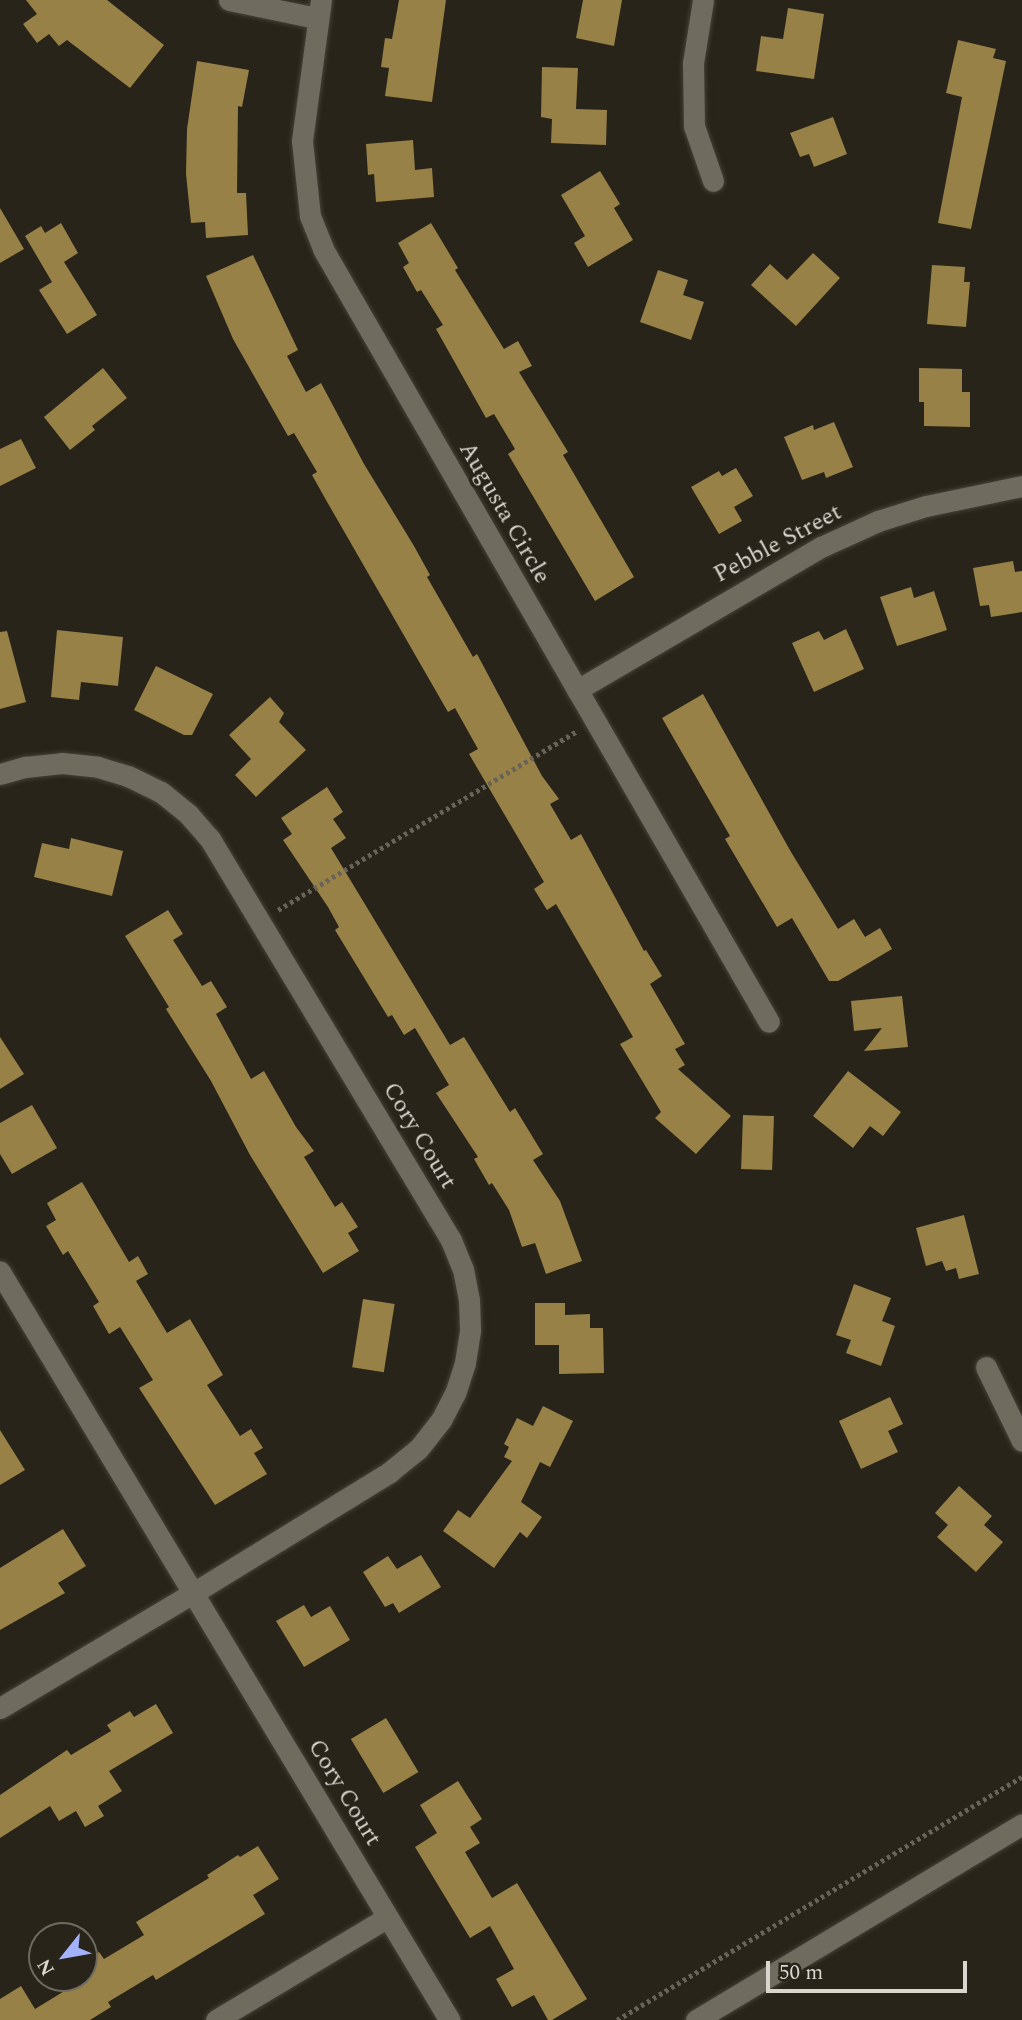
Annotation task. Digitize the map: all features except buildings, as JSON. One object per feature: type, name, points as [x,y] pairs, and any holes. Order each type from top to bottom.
[{"type":"street","points":[[229,0],[319,9]]},
{"type":"street","points":[[703,0],[693,63],[694,126],[713,181]]},
{"type":"street","name":"Augusta Circle","points":[[319,9],[302,141],[307,191],[315,227],[338,278],[769,1022]]},
{"type":"street","name":"Pebble Street","points":[[577,690],[821,547],[878,522],[926,506],[1022,486]]},
{"type":"street","name":"Cory Court","points":[[0,775],[25,767],[62,763],[98,767],[128,776],[161,792],[189,815],[210,839],[451,1240],[465,1280],[470,1331],[465,1363],[441,1420],[418,1449],[390,1472],[192,1592]]},
{"type":"street","name":"Cory Court","points":[[0,1272],[450,2020]]},
{"type":"street","points":[[986,1367],[1022,1441]]},
{"type":"street","points":[[0,1708],[192,1592]]},
{"type":"street","points":[[696,2020],[1022,1824]]},
{"type":"street","points":[[216,2020],[388,1917]]},
{"type":"path","points":[[260,922],[595,721]]},
{"type":"path","points":[[617,2020],[1022,1777]]}]
